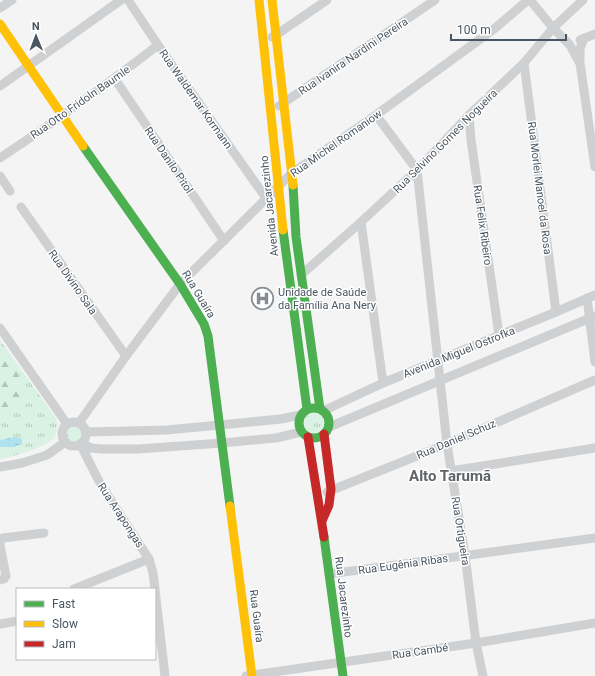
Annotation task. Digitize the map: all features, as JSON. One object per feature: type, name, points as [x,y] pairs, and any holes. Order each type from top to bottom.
[{"type":"street","points":[[0,8],[12,0]]},
{"type":"street","points":[[0,86],[121,0]]},
{"type":"street","name":"Rua Waldemar Kormann","points":[[128,0],[266,198]]},
{"type":"street","name":"Avenida Jacarezinho","points":[[259,0],[304,412]]},
{"type":"street","points":[[81,444],[85,438],[86,432],[83,426],[79,423],[72,422],[67,424],[63,428],[62,438],[69,445],[73,446],[81,444],[91,448],[101,449],[138,449],[305,435],[316,438],[326,430],[328,418],[322,410],[296,237],[292,173],[272,0]]},
{"type":"street","points":[[263,40],[276,35],[327,0]]},
{"type":"street","name":"Rua Ivanira Nardini Pereira","points":[[271,111],[435,0]]},
{"type":"street","points":[[529,0],[553,28],[570,44],[580,63]]},
{"type":"street","name":"Rua Michel Romaniow","points":[[79,423],[126,356],[180,284],[292,173],[376,115],[494,29],[529,0]]},
{"type":"street","name":"Rua Selvino Gomes Nogueira","points":[[301,275],[417,170],[469,115],[524,63],[553,28],[583,0]]},
{"type":"street","name":"Rua Guaíra","points":[[0,24],[62,116],[180,284],[204,324],[208,336],[220,425],[250,676]]},
{"type":"street","points":[[570,44],[595,34]]},
{"type":"street","points":[[584,38],[580,49],[580,63],[595,164]]},
{"type":"street","name":"Rua Otto Fridoln Baumle","points":[[0,158],[115,79],[158,45]]},
{"type":"street","name":"Rua Morlei Manoel da Rosa","points":[[524,63],[556,312]]},
{"type":"street","name":"Rua Danilo Pitol","points":[[115,79],[224,240]]},
{"type":"street","points":[[586,106],[595,102]]},
{"type":"street","points":[[376,115],[417,170]]},
{"type":"street","name":"Rua Felix Ribeiro","points":[[469,115],[499,335]]},
{"type":"street","name":"Rua Ortigueira","points":[[417,170],[447,444],[465,555],[476,643],[483,676]]},
{"type":"street","points":[[0,176],[10,192]]},
{"type":"street","name":"Rua Divino Sala","points":[[21,207],[126,356]]},
{"type":"street","points":[[361,222],[383,383]]},
{"type":"street","points":[[591,296],[595,362]]},
{"type":"street","name":"Avenida Miguel Ostrofka","points":[[322,410],[591,296]]},
{"type":"street","name":"Avenida Miguel Ostrofka","points":[[326,430],[440,380],[592,317]]},
{"type":"street","points":[[0,328],[67,424]]},
{"type":"street","name":"Rua Daniel Schuz","points":[[318,499],[331,489],[447,444],[595,380]]},
{"type":"street","points":[[86,432],[167,430],[281,419],[312,408],[322,410]]},
{"type":"street","points":[[304,412],[298,423],[299,428],[305,435]]},
{"type":"street","name":"Rua Jacarezinho","points":[[322,521],[329,505],[331,489],[326,430]]},
{"type":"street","name":"Rua Jacarezinho","points":[[305,435],[313,464],[322,521],[343,676]]},
{"type":"street","points":[[0,467],[22,463],[47,455],[65,442]]},
{"type":"street","name":"Rua Arapongas","points":[[81,444],[89,463],[100,482],[149,559],[155,588]]},
{"type":"street","points":[[451,472],[595,448]]},
{"type":"street","points":[[0,542],[3,538],[44,533]]},
{"type":"street","name":"Rua Eugênia Ribas","points":[[329,574],[595,538]]},
{"type":"street","points":[[0,546],[6,576],[4,579],[0,580]]},
{"type":"street","points":[[76,588],[149,559]]},
{"type":"street","name":"Rua Arapongas","points":[[156,599],[165,676]]},
{"type":"street","points":[[0,624],[16,621]]},
{"type":"street","name":"Rua Cambé","points":[[250,676],[476,643],[595,623]]},
{"type":"green space","points":[[0,340],[55,417],[58,424],[55,436],[46,444],[21,454],[0,459]]},
{"type":"green space","points":[[0,347],[23,380],[24,393],[19,401],[7,413],[0,413]]},
{"type":"green space","points":[[314,413],[321,416],[324,423],[321,430],[314,433],[307,430],[304,423],[307,416]]},
{"type":"green space","points":[[74,426],[80,429],[83,435],[80,441],[74,444],[68,441],[65,435],[68,429]]},
{"type":"water","points":[[14,437],[21,438],[22,444],[14,447],[0,447],[0,440]]},
{"type":"traffic: fast","points":[[83,146],[180,284],[204,324],[208,336],[230,506]]},
{"type":"traffic: fast","points":[[293,185],[296,237],[320,409]]},
{"type":"traffic: fast","points":[[283,230],[307,409]]},
{"type":"traffic: fast","points":[[314,408],[325,412],[329,423],[325,434],[314,438],[303,434],[299,423],[303,412],[314,408]]},
{"type":"traffic: fast","points":[[324,537],[343,676]]},
{"type":"traffic: slow","points":[[259,0],[283,230]]},
{"type":"traffic: slow","points":[[272,0],[293,185]]},
{"type":"traffic: slow","points":[[0,24],[83,146]]},
{"type":"traffic: slow","points":[[230,506],[252,676]]},
{"type":"traffic: jam","points":[[322,521],[329,505],[331,489],[324,434]]},
{"type":"traffic: jam","points":[[308,437],[324,537]]},
{"type":"place","name":"Unidade de Saúde da Família Ana Nery","points":[[263,298]]},
{"type":"district","name":"Alto Tarumã","points":[[450,476]]}]
